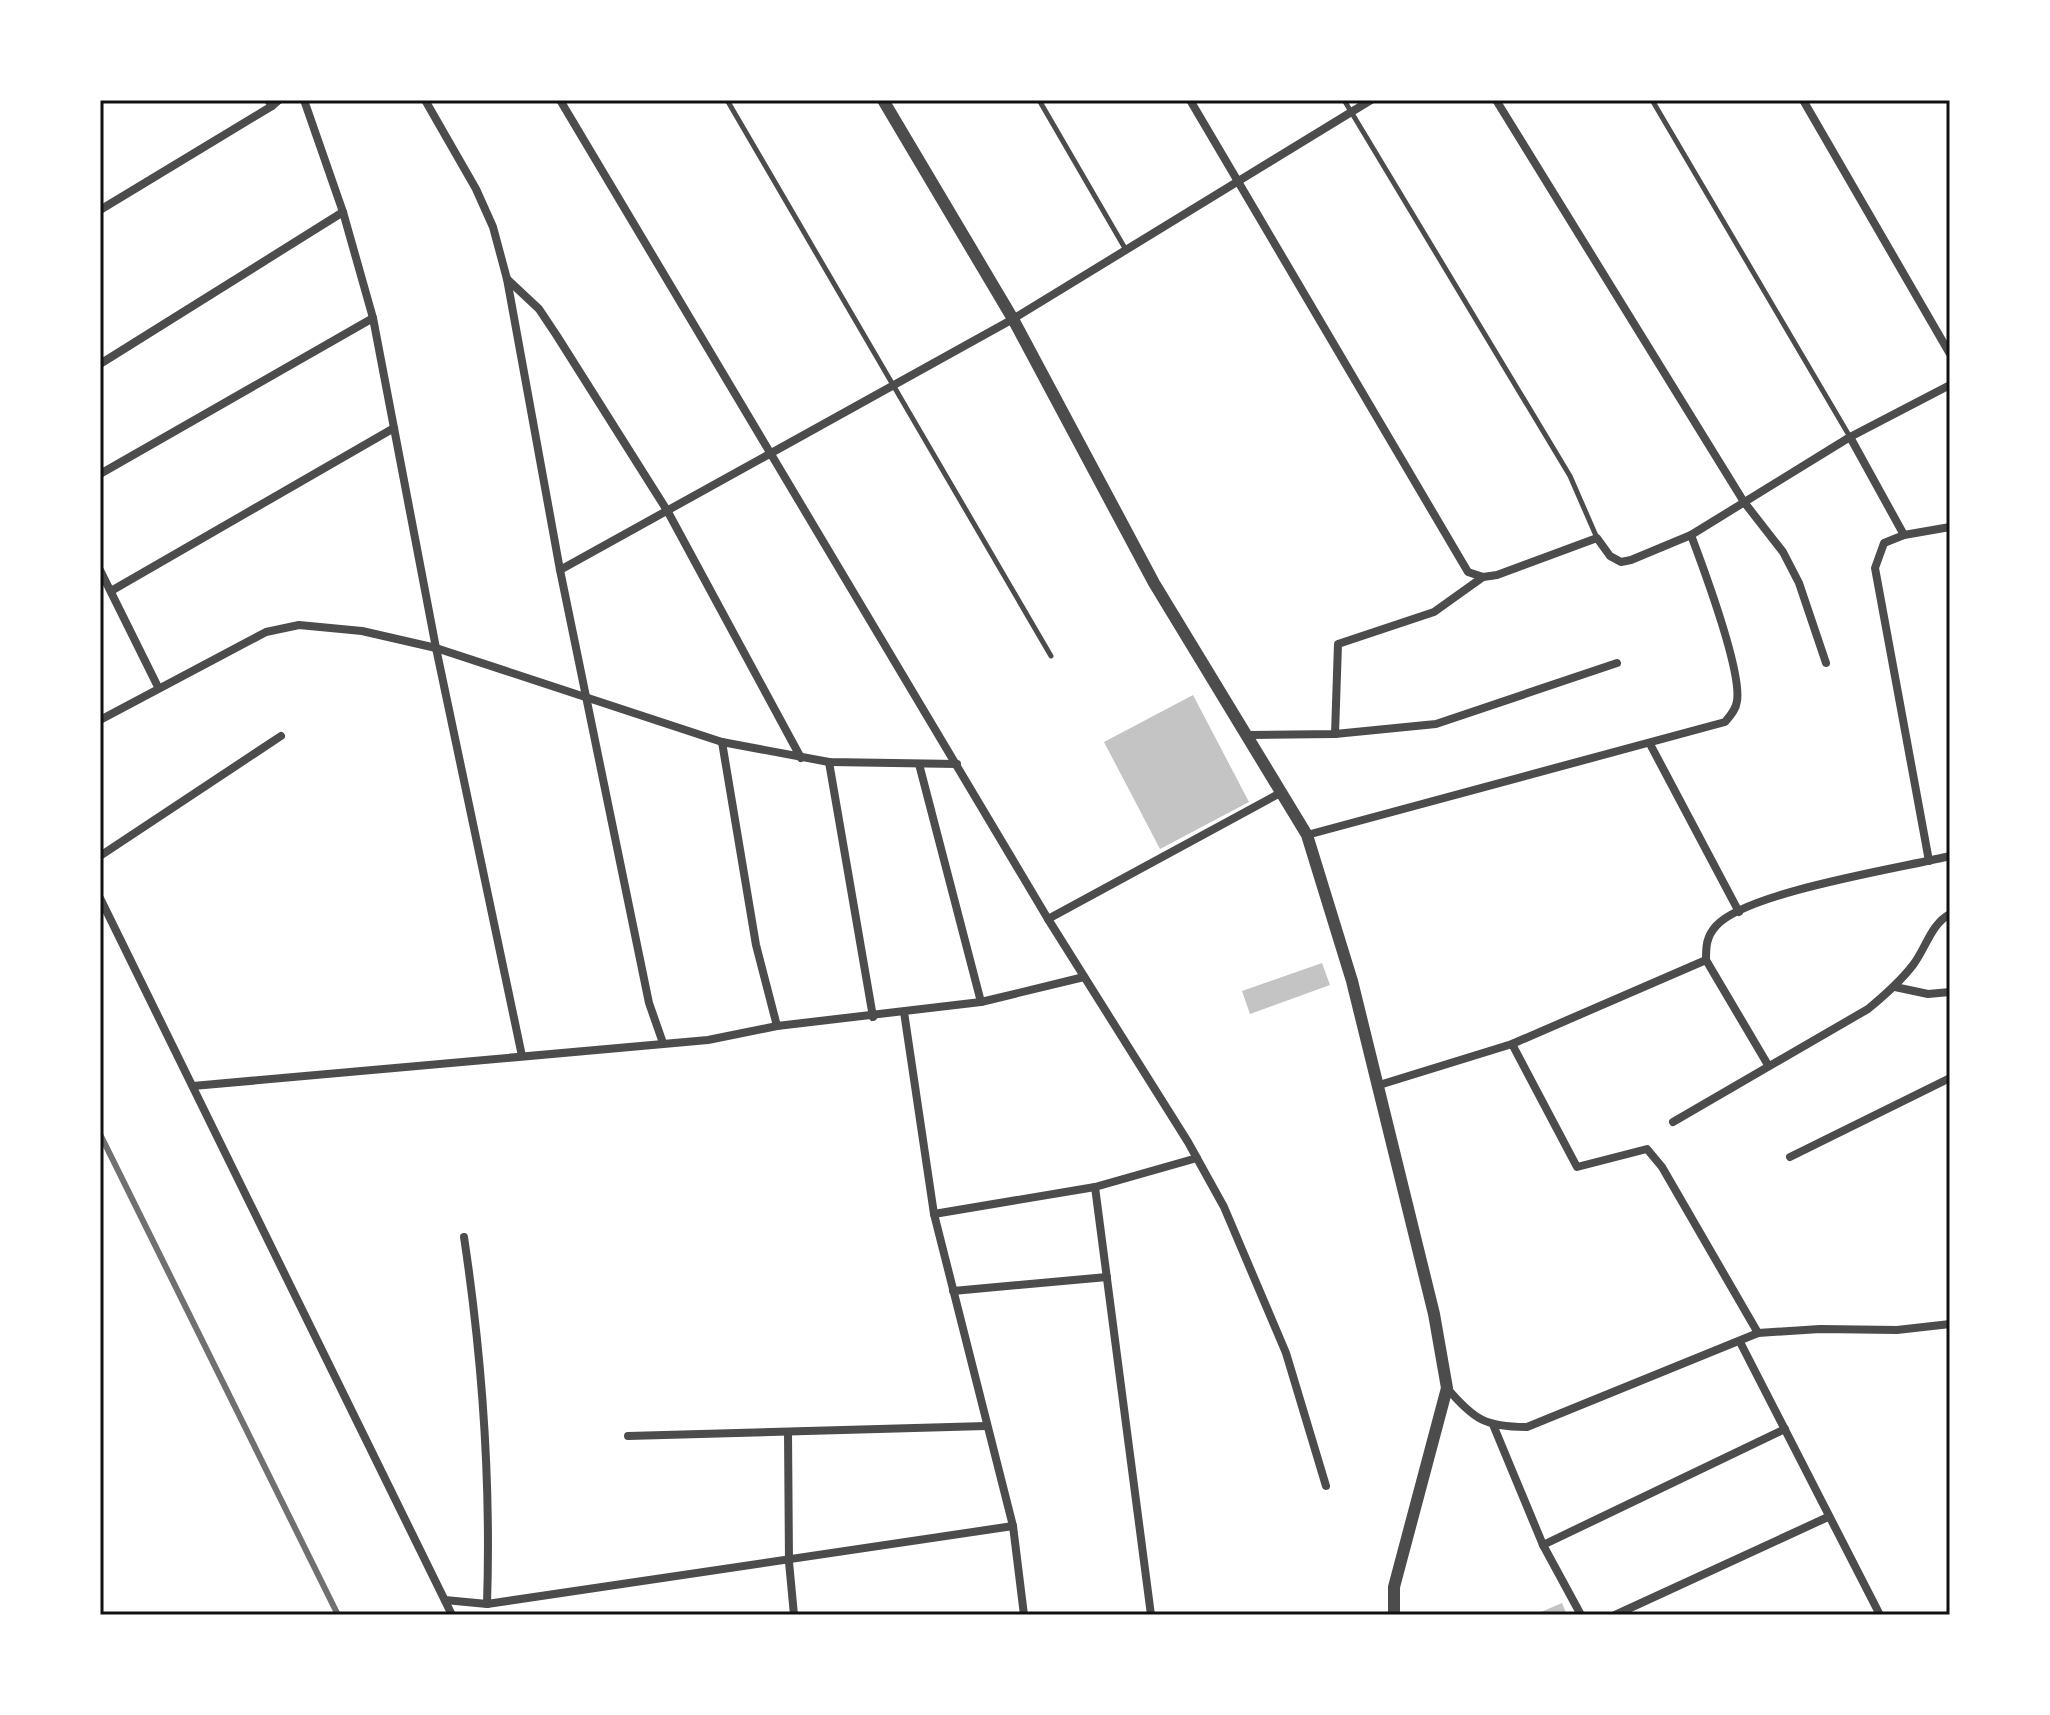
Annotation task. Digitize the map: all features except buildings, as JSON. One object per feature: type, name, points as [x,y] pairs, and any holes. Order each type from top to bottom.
[{"type":"street","points":[[304,100],[343,212],[373,318],[436,648],[522,1056]]},
{"type":"street","points":[[425,100],[476,189],[493,227],[507,279],[560,570],[649,1003],[663,1043]]},
{"type":"street","points":[[560,100],[1048,919],[1197,1158],[1224,1207],[1286,1353],[1326,1486]]},
{"type":"street","points":[[883,100],[1013,319],[1154,583],[1307,835],[1333,912],[1434,1314],[1447,1388],[1394,1587],[1394,1615]]},
{"type":"street","points":[[1190,100],[1468,572],[1483,577],[1497,575],[1597,538],[1610,556],[1621,562],[1691,535],[1850,437],[1950,385]]},
{"type":"street","points":[[560,570],[771,456],[1013,319],[1371,100]]},
{"type":"street","points":[[1496,100],[1744,502],[1783,552],[1799,583],[1826,663]]},
{"type":"street","points":[[1803,100],[1950,354]]},
{"type":"street","points":[[100,210],[273,102]]},
{"type":"street","points":[[100,364],[343,212]]},
{"type":"street","points":[[507,279],[539,309],[668,512],[801,758]]},
{"type":"street","points":[[100,474],[373,318]]},
{"type":"street","points":[[111,591],[394,428]]},
{"type":"street","points":[[1850,437],[1904,535]]},
{"type":"street","points":[[1929,861],[1875,568],[1884,543],[1904,535],[1950,527]]},
{"type":"street","points":[[1307,835],[1725,722],[1737,702],[1736,682],[1710,586],[1691,535]]},
{"type":"street","points":[[100,570],[158,687]]},
{"type":"street","points":[[1335,734],[1338,644],[1434,612],[1483,577]]},
{"type":"street","points":[[100,720],[266,632],[299,625],[362,631],[436,648],[722,742],[829,762],[957,764]]},
{"type":"street","points":[[1248,735],[1335,734],[1436,724],[1617,663]]},
{"type":"street","points":[[100,856],[281,736]]},
{"type":"street","points":[[722,742],[756,945],[777,1026]]},
{"type":"street","points":[[1650,744],[1739,912]]},
{"type":"street","points":[[829,762],[873,1017]]},
{"type":"street","points":[[919,764],[981,1002]]},
{"type":"street","points":[[1048,919],[1282,792]]},
{"type":"street","points":[[1768,1065],[1706,960],[1707,941],[1717,924],[1739,912],[1839,879],[1950,856]]},
{"type":"street","points":[[100,898],[452,1615]]},
{"type":"street","points":[[1673,1122],[1868,1009],[1895,987],[1915,962],[1937,925],[1950,914]]},
{"type":"street","points":[[1376,1086],[1512,1044],[1706,960]]},
{"type":"street","points":[[193,1086],[708,1040],[777,1026],[981,1002],[1084,977]]},
{"type":"street","points":[[1895,987],[1928,994],[1950,992]]},
{"type":"street","points":[[904,1012],[934,1214],[1013,1526],[1024,1615]]},
{"type":"street","points":[[1512,1044],[1577,1167],[1647,1149],[1662,1167],[1758,1333]]},
{"type":"street","points":[[1790,1157],[1950,1078]]},
{"type":"street","points":[[934,1214],[1095,1187],[1197,1158]]},
{"type":"street","points":[[1095,1187],[1151,1615]]},
{"type":"street","points":[[464,1237],[473,1298],[488,1521],[487,1604]]},
{"type":"street","points":[[953,1291],[1107,1277]]},
{"type":"street","points":[[1447,1388],[1468,1412],[1494,1427],[1527,1427],[1758,1333],[1820,1329],[1897,1330],[1950,1324]]},
{"type":"street","points":[[1740,1342],[1880,1615]]},
{"type":"street","points":[[628,1436],[986,1426]]},
{"type":"street","points":[[1494,1427],[1543,1545],[1581,1615]]},
{"type":"street","points":[[1543,1545],[1785,1429]]},
{"type":"street","points":[[788,1432],[789,1562],[794,1615]]},
{"type":"street","points":[[1615,1615],[1828,1517]]},
{"type":"street","points":[[445,1600],[487,1604],[789,1562],[1013,1526]]},
{"type":"lane","points":[[727,100],[1051,656]]},
{"type":"lane","points":[[1039,100],[1126,250]]},
{"type":"lane","points":[[1344,100],[1570,476],[1597,538]]},
{"type":"lane","points":[[1652,100],[1850,437]]},
{"type":"railway","points":[[100,1134],[338,1615]]}]
